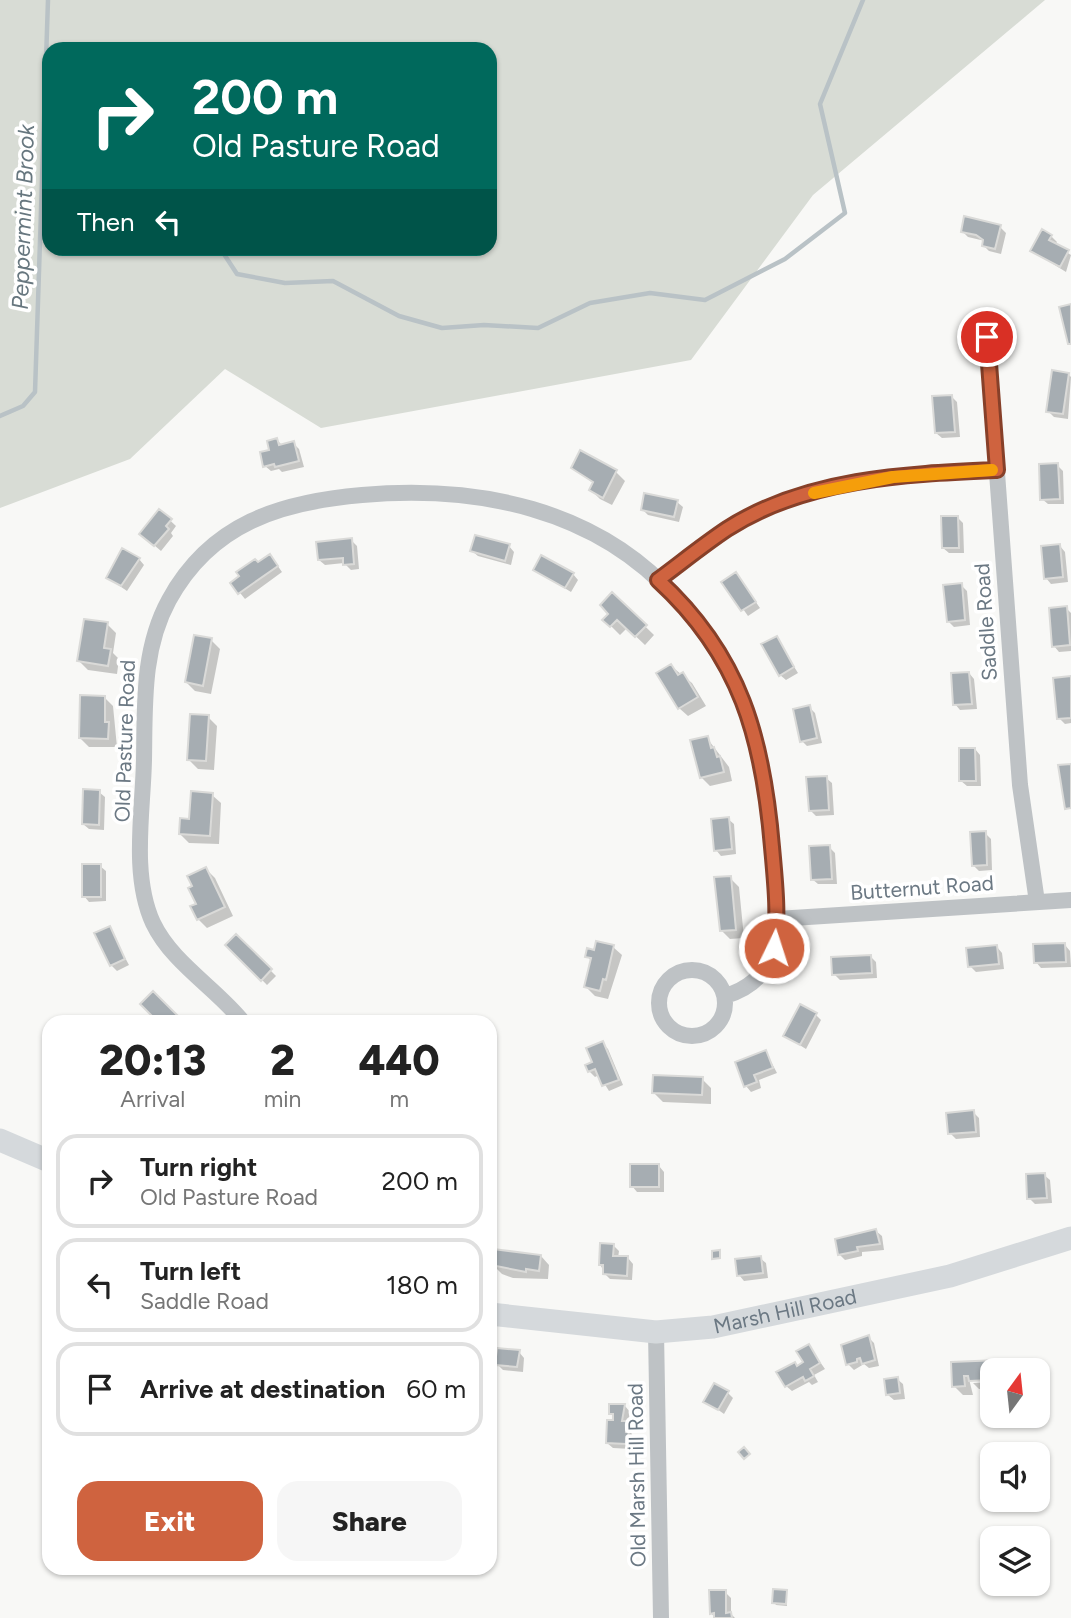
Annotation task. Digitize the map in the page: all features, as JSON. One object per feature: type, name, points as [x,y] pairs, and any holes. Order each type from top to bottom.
[{"type":"street","name":"Saddle Road","points":[[987,337],[1018,772],[1037,902]]},
{"type":"street","points":[[658,580],[729,528],[801,497],[832,487],[893,477],[997,470]]},
{"type":"street","name":"Old Pasture Road","points":[[236,1015],[163,938],[148,908],[142,878],[148,663],[167,602],[206,551],[241,525],[280,508],[329,498],[443,492],[495,498],[556,516],[597,536],[674,594],[714,645],[733,679],[751,723],[767,789],[776,919],[774,948],[766,970],[748,987],[725,996]]},
{"type":"street","name":"Butternut Road","points":[[776,919],[1071,900]]},
{"type":"street","points":[[689,970],[712,976],[725,996],[722,1019],[704,1034],[688,1036],[673,1030],[660,1011],[660,995],[668,981],[689,970]]},
{"type":"street","points":[[0,1140],[42,1158]]},
{"type":"street","name":"Marsh Hill Road","points":[[497,1315],[656,1332],[713,1327],[950,1276],[1071,1238]]},
{"type":"street","name":"Old Marsh Hill Road","points":[[656,1332],[661,1618]]},
{"type":"shaded area","points":[[0,0],[1045,0],[813,195],[691,360],[321,428],[225,369],[130,459],[0,508]]},
{"type":"building","points":[[964,216],[1001,225],[995,249],[982,246],[983,240],[976,235],[961,232]]},
{"type":"building","points":[[1042,229],[1052,235],[1049,240],[1069,250],[1060,267],[1030,251]]},
{"type":"building","points":[[1071,304],[1071,344],[1068,344],[1059,307]]},
{"type":"building","points":[[1052,370],[1069,373],[1063,414],[1046,412]]},
{"type":"building","points":[[952,395],[955,432],[935,433],[932,396]]},
{"type":"building","points":[[277,438],[279,445],[294,441],[299,461],[263,467],[260,452],[269,450],[267,441]]},
{"type":"building","points":[[580,450],[617,470],[603,498],[589,490],[593,482],[571,468]]},
{"type":"building","points":[[1058,463],[1060,499],[1040,500],[1039,464]]},
{"type":"building","points":[[644,493],[678,500],[674,517],[641,510]]},
{"type":"building","points":[[159,509],[172,519],[166,526],[169,529],[154,546],[139,534]]},
{"type":"building","points":[[941,516],[958,516],[959,548],[942,548]]},
{"type":"building","points":[[475,535],[510,544],[505,561],[470,551]]},
{"type":"building","points":[[352,538],[354,564],[343,565],[343,558],[318,560],[316,542]]},
{"type":"building","points":[[1060,544],[1063,577],[1044,579],[1041,546]]},
{"type":"building","points":[[122,548],[140,558],[121,586],[106,578]]},
{"type":"building","points":[[270,554],[278,566],[238,594],[230,583],[239,576],[236,572],[255,559],[258,562]]},
{"type":"building","points":[[541,555],[574,573],[565,588],[533,570]]},
{"type":"building","points":[[736,572],[756,602],[741,611],[721,582]]},
{"type":"building","points":[[962,583],[965,620],[947,622],[943,585]]},
{"type":"building","points":[[612,592],[647,625],[635,637],[617,620],[610,627],[602,620],[608,614],[600,605]]},
{"type":"building","points":[[1067,606],[1070,645],[1052,647],[1049,608]]},
{"type":"building","points":[[84,619],[108,622],[104,648],[111,649],[108,666],[77,661]]},
{"type":"building","points":[[194,635],[212,638],[203,686],[185,682]]},
{"type":"building","points":[[777,636],[794,667],[779,676],[761,644]]},
{"type":"building","points":[[671,664],[678,675],[683,672],[698,697],[678,709],[656,673]]},
{"type":"building","points":[[969,672],[972,704],[953,705],[951,673]]},
{"type":"building","points":[[1071,676],[1071,718],[1057,719],[1053,678]]},
{"type":"building","points":[[80,695],[105,696],[105,722],[109,722],[108,739],[79,738]]},
{"type":"building","points":[[810,705],[817,738],[800,742],[793,709]]},
{"type":"building","points":[[190,714],[209,715],[206,761],[187,760]]},
{"type":"building","points":[[708,736],[711,748],[714,747],[717,757],[720,756],[724,772],[700,778],[690,740]]},
{"type":"building","points":[[959,748],[975,748],[976,781],[959,781]]},
{"type":"building","points":[[1071,764],[1071,808],[1065,809],[1058,765]]},
{"type":"building","points":[[827,776],[829,810],[809,811],[806,777]]},
{"type":"building","points":[[83,789],[100,790],[99,825],[82,824]]},
{"type":"building","points":[[191,791],[213,793],[210,836],[179,834],[180,818],[189,819]]},
{"type":"building","points":[[729,817],[732,849],[714,851],[711,819]]},
{"type":"building","points":[[986,831],[987,865],[972,866],[970,832]]},
{"type":"building","points":[[830,845],[832,879],[811,880],[809,846]]},
{"type":"building","points":[[82,864],[101,864],[101,897],[82,897]]},
{"type":"building","points":[[206,867],[225,907],[197,920],[190,906],[196,904],[188,888],[192,886],[187,876]]},
{"type":"building","points":[[731,876],[736,930],[720,931],[714,877]]},
{"type":"building","points":[[110,926],[125,959],[110,966],[94,933]]},
{"type":"building","points":[[236,934],[272,969],[261,981],[225,945]]},
{"type":"building","points":[[596,941],[614,945],[606,980],[603,979],[600,991],[584,987],[591,958],[585,957],[587,948],[594,950]]},
{"type":"building","points":[[1065,943],[1066,962],[1034,963],[1033,944]]},
{"type":"building","points":[[997,945],[999,964],[968,967],[966,948]]},
{"type":"building","points":[[871,955],[872,973],[832,975],[831,957]]},
{"type":"building","points":[[153,991],[177,1015],[151,1015],[140,1004]]},
{"type":"building","points":[[800,1004],[817,1013],[800,1045],[783,1036]]},
{"type":"building","points":[[603,1041],[619,1080],[602,1086],[595,1069],[588,1072],[585,1065],[592,1062],[586,1048]]},
{"type":"building","points":[[766,1050],[773,1068],[754,1075],[757,1082],[744,1087],[735,1062]]},
{"type":"building","points":[[653,1075],[703,1077],[702,1095],[652,1093]]},
{"type":"building","points":[[974,1110],[976,1132],[948,1134],[946,1113]]},
{"type":"building","points":[[630,1164],[659,1164],[659,1187],[630,1187]]},
{"type":"building","points":[[1045,1173],[1047,1198],[1027,1199],[1026,1174]]},
{"type":"building","points":[[876,1229],[880,1244],[857,1247],[858,1251],[838,1255],[835,1239]]},
{"type":"building","points":[[600,1243],[614,1244],[613,1256],[628,1256],[627,1276],[603,1274],[603,1265],[599,1265]]},
{"type":"building","points":[[497,1250],[541,1255],[539,1271],[526,1269],[526,1272],[497,1266]]},
{"type":"building","points":[[720,1250],[720,1258],[712,1259],[712,1251]]},
{"type":"building","points":[[761,1256],[763,1273],[737,1276],[735,1259]]},
{"type":"building","points":[[869,1335],[875,1360],[862,1364],[860,1358],[857,1362],[846,1365],[841,1345]]},
{"type":"building","points":[[809,1344],[820,1363],[810,1369],[814,1376],[805,1381],[803,1377],[785,1387],[776,1372],[795,1362],[797,1366],[803,1362],[796,1351]]},
{"type":"building","points":[[497,1348],[520,1350],[517,1367],[497,1365]]},
{"type":"building","points":[[980,1361],[980,1381],[969,1381],[968,1376],[964,1376],[965,1386],[952,1387],[951,1362]]},
{"type":"building","points":[[898,1377],[900,1393],[886,1395],[884,1379]]},
{"type":"building","points":[[714,1383],[729,1391],[718,1410],[703,1402]]},
{"type":"building","points":[[609,1404],[625,1404],[622,1421],[627,1421],[626,1432],[629,1432],[626,1444],[606,1443],[607,1420],[613,1420],[613,1414],[609,1414]]},
{"type":"building","points":[[744,1447],[750,1454],[744,1459],[738,1452]]},
{"type":"building","points":[[773,1589],[787,1590],[786,1604],[772,1603]]},
{"type":"building","points":[[709,1590],[726,1590],[726,1613],[731,1612],[732,1618],[714,1618],[714,1613],[710,1614]]},
{"type":"waterway","name":"Peppermint Brook","points":[[47,42],[48,0]]},
{"type":"waterway","points":[[225,256],[237,274],[285,283],[333,281],[399,316],[442,328],[484,325],[538,328],[590,303],[650,293],[705,300],[785,259],[845,213],[820,104],[863,0]]},
{"type":"waterway","name":"Peppermint Brook","points":[[0,416],[23,406],[35,392],[42,181]]},
{"type":"slow traffic","points":[[814,493],[862,481],[927,473],[992,470]]},
{"type":"route","points":[[774,948],[774,869],[767,789],[758,744],[724,661],[691,614],[658,580],[729,528],[801,497],[862,481],[927,473],[997,470],[987,337]]}]
